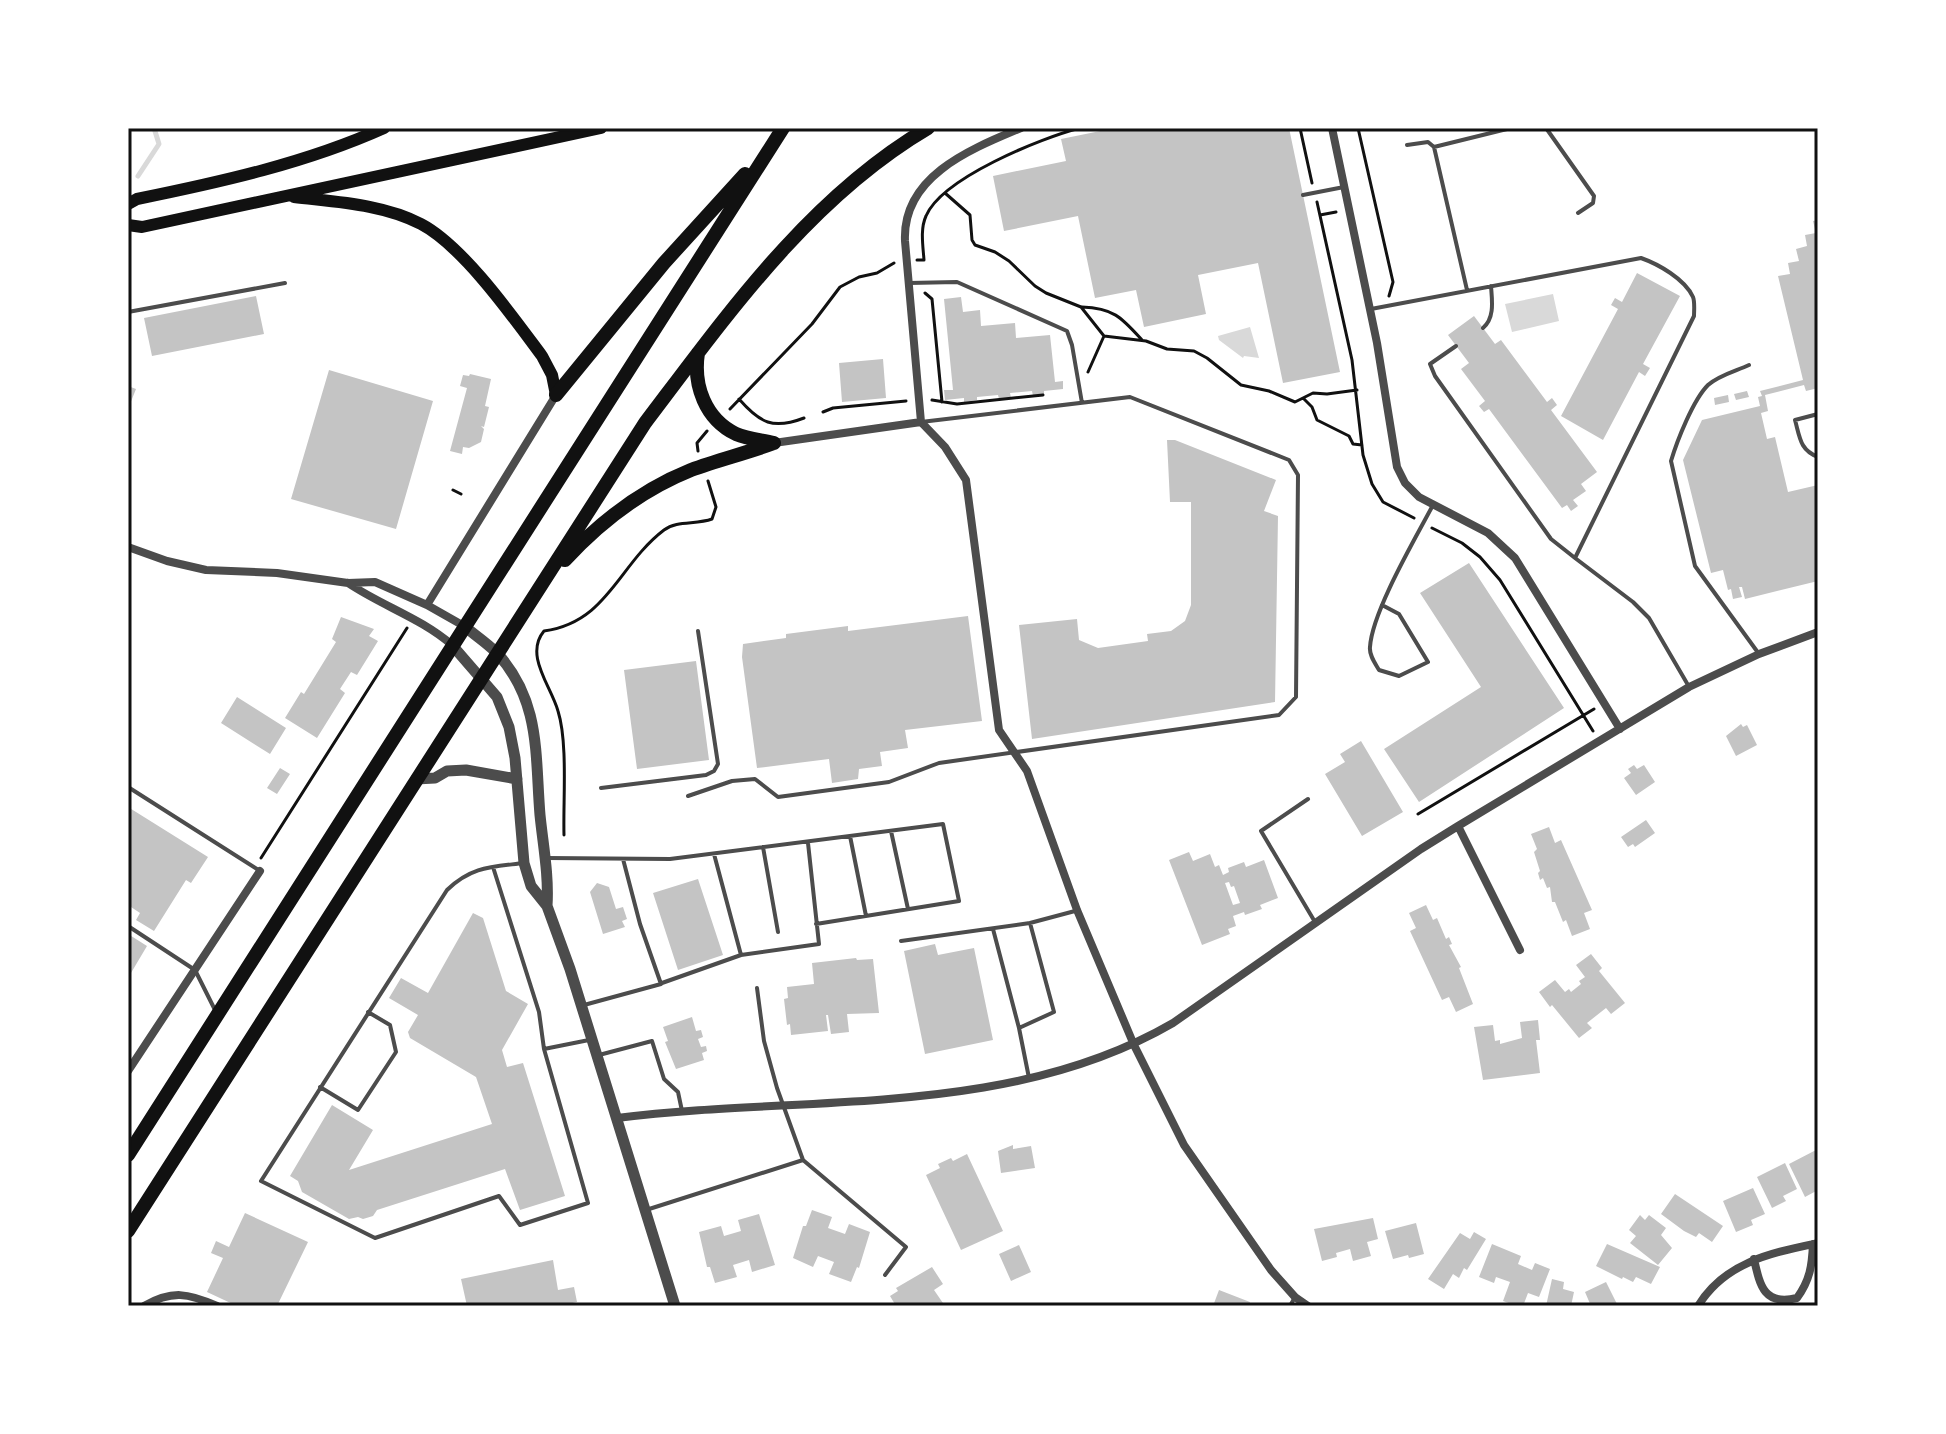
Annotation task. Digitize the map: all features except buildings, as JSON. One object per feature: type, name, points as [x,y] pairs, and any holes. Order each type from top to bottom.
[{"type":"highway","points":[[128,1231],[645,423],[698,353],[793,239],[830,201],[885,155],[928,128]]},
{"type":"highway","points":[[556,395],[664,263],[779,134]]},
{"type":"highway","points":[[128,1155],[779,134]]},
{"type":"highway","points":[[698,353],[696,372],[699,388],[703,400],[718,421],[736,434],[774,443]]},
{"type":"highway","points":[[540,586],[586,537],[628,502],[663,482],[774,443]]},
{"type":"main road","points":[[128,204],[137,199],[259,172],[326,151],[384,128]]},
{"type":"main road","points":[[128,225],[142,227],[601,128]]},
{"type":"main road","points":[[282,196],[342,202],[398,214],[442,236],[542,356],[552,375],[556,395]]},
{"type":"street","points":[[1021,128],[952,162],[921,188],[911,205],[904,231],[921,422],[945,447],[966,480],[999,730],[1017,753],[1031,781],[1077,910],[1134,1045],[1184,1145],[1271,1270],[1295,1297],[1308,1306]]},
{"type":"street","points":[[1332,128],[1386,389],[1397,467],[1405,483],[1419,497],[1488,533],[1515,558],[1620,729]]},
{"type":"street","points":[[427,605],[556,395]]},
{"type":"street","points":[[774,443],[921,422]]},
{"type":"street","points":[[128,547],[206,570],[277,573],[348,583],[375,582],[427,605],[464,626],[497,653],[516,679],[531,712],[549,882],[547,906]]},
{"type":"street","points":[[348,583],[438,633],[497,697],[513,741],[524,863],[531,886],[547,906],[598,1055],[675,1306]]},
{"type":"street","points":[[617,1118],[682,1111],[925,1097],[1029,1078],[1098,1060],[1134,1045],[1173,1023],[1421,849],[1689,687],[1759,654],[1818,632]]},
{"type":"street","points":[[416,779],[466,770],[517,779]]},
{"type":"street","points":[[1458,826],[1520,950]]},
{"type":"street","points":[[128,1071],[260,871]]},
{"type":"street","points":[[1698,1306],[1722,1277],[1754,1259],[1816,1243],[1807,1284],[1797,1298],[1783,1301],[1759,1286],[1754,1259]]},
{"type":"street","points":[[144,1306],[161,1297],[182,1294],[217,1306]]},
{"type":"lane","points":[[1434,147],[1511,128]]},
{"type":"lane","points":[[1546,128],[1594,196],[1593,203],[1578,213]]},
{"type":"lane","points":[[1407,145],[1428,142],[1434,147],[1467,290]]},
{"type":"lane","points":[[1303,195],[1344,187]]},
{"type":"lane","points":[[1370,309],[1641,258],[1653,262],[1682,283],[1693,298],[1694,316],[1575,558]]},
{"type":"lane","points":[[908,283],[957,282],[1067,331],[1082,403]]},
{"type":"lane","points":[[128,312],[285,283]]},
{"type":"lane","points":[[1483,328],[1490,323],[1491,286]]},
{"type":"lane","points":[[1456,346],[1430,364],[1435,376],[1551,539],[1633,602],[1649,618],[1689,687]]},
{"type":"lane","points":[[1749,365],[1710,383],[1702,392],[1671,461],[1695,566],[1759,654]]},
{"type":"lane","points":[[688,796],[732,781],[755,779],[778,797],[889,782],[939,763],[1279,715],[1296,697],[1298,475],[1289,460],[1130,397],[921,422]]},
{"type":"lane","points":[[1818,414],[1795,420],[1802,446],[1818,457]]},
{"type":"lane","points":[[1382,605],[1399,614],[1428,662],[1399,676],[1379,670],[1369,651],[1382,605],[1433,505]]},
{"type":"lane","points":[[601,788],[706,775],[714,771],[718,764],[698,631]]},
{"type":"lane","points":[[128,787],[260,871]]},
{"type":"lane","points":[[1308,799],[1261,831],[1316,924]]},
{"type":"lane","points":[[545,858],[670,859],[943,824],[959,901],[816,924]]},
{"type":"lane","points":[[891,831],[908,909]]},
{"type":"lane","points":[[850,836],[866,916]]},
{"type":"lane","points":[[581,1006],[661,984],[741,955],[819,944],[808,843]]},
{"type":"lane","points":[[763,847],[778,932]]},
{"type":"lane","points":[[714,854],[741,955]]},
{"type":"lane","points":[[623,859],[640,924],[661,984]]},
{"type":"lane","points":[[493,867],[539,1012],[544,1049],[588,1203],[520,1225],[499,1196],[375,1238],[261,1181],[447,890],[466,873],[493,867],[524,863]]},
{"type":"lane","points":[[901,941],[1030,923],[1077,910]]},
{"type":"lane","points":[[1019,1028],[1054,1012],[1030,923]]},
{"type":"lane","points":[[128,926],[195,970],[218,1016]]},
{"type":"lane","points":[[993,929],[1029,1078]]},
{"type":"lane","points":[[757,988],[764,1041],[781,1105],[791,1121],[803,1160],[906,1247],[885,1275]]},
{"type":"lane","points":[[320,1087],[358,1110],[396,1052],[390,1025],[368,1012]]},
{"type":"lane","points":[[544,1049],[592,1039]]},
{"type":"lane","points":[[598,1055],[652,1041],[664,1079],[678,1092],[682,1111]]},
{"type":"lane","points":[[646,1210],[803,1160]]},
{"type":"lane","points":[[1290,1306],[1295,1297]]},
{"type":"path","points":[[922,271],[925,218],[935,202],[957,183],[1003,158],[1080,128]]},
{"type":"path","points":[[1300,128],[1312,183]]},
{"type":"path","points":[[1358,128],[1393,282],[1388,293]]},
{"type":"path","points":[[945,193],[970,215],[975,245],[1009,261],[1046,293],[1081,307],[1099,307],[1118,315],[1142,340]]},
{"type":"path","points":[[1317,202],[1357,390],[1362,445],[1372,484],[1383,502],[1413,518]]},
{"type":"path","points":[[1364,208],[1375,206]]},
{"type":"path","points":[[1320,215],[1331,213]]},
{"type":"path","points":[[917,260],[924,260]]},
{"type":"path","points":[[564,835],[561,720],[538,662],[538,639],[544,631],[561,628],[592,612],[621,575],[668,527],[712,519],[716,507],[697,443],[812,324],[840,287],[859,277],[877,273],[895,262]]},
{"type":"path","points":[[923,291],[932,299],[942,402]]},
{"type":"path","points":[[1081,307],[1104,336],[1142,340],[1167,349],[1194,351],[1241,385],[1269,391],[1295,402],[1313,393],[1357,390]]},
{"type":"path","points":[[1092,401],[1088,370],[1104,336]]},
{"type":"path","points":[[932,400],[957,404],[1049,395]]},
{"type":"path","points":[[739,399],[767,424],[776,425],[804,418]]},
{"type":"path","points":[[1304,399],[1312,407],[1317,420],[1349,436],[1353,444],[1362,445]]},
{"type":"path","points":[[823,412],[833,408],[908,401]]},
{"type":"path","points":[[453,490],[461,494]]},
{"type":"path","points":[[1441,532],[1480,557],[1500,580],[1587,721]]},
{"type":"path","points":[[260,871],[261,857],[413,618]]},
{"type":"path","points":[[1418,814],[1588,712]]},
{"type":"shaded area","points":[[1553,294],[1559,321],[1512,332],[1505,304]]},
{"type":"shaded area","points":[[1250,327],[1259,358],[1243,358],[1219,340],[1218,336]]},
{"type":"waterway","points":[[138,176],[159,144],[154,128]]}]
